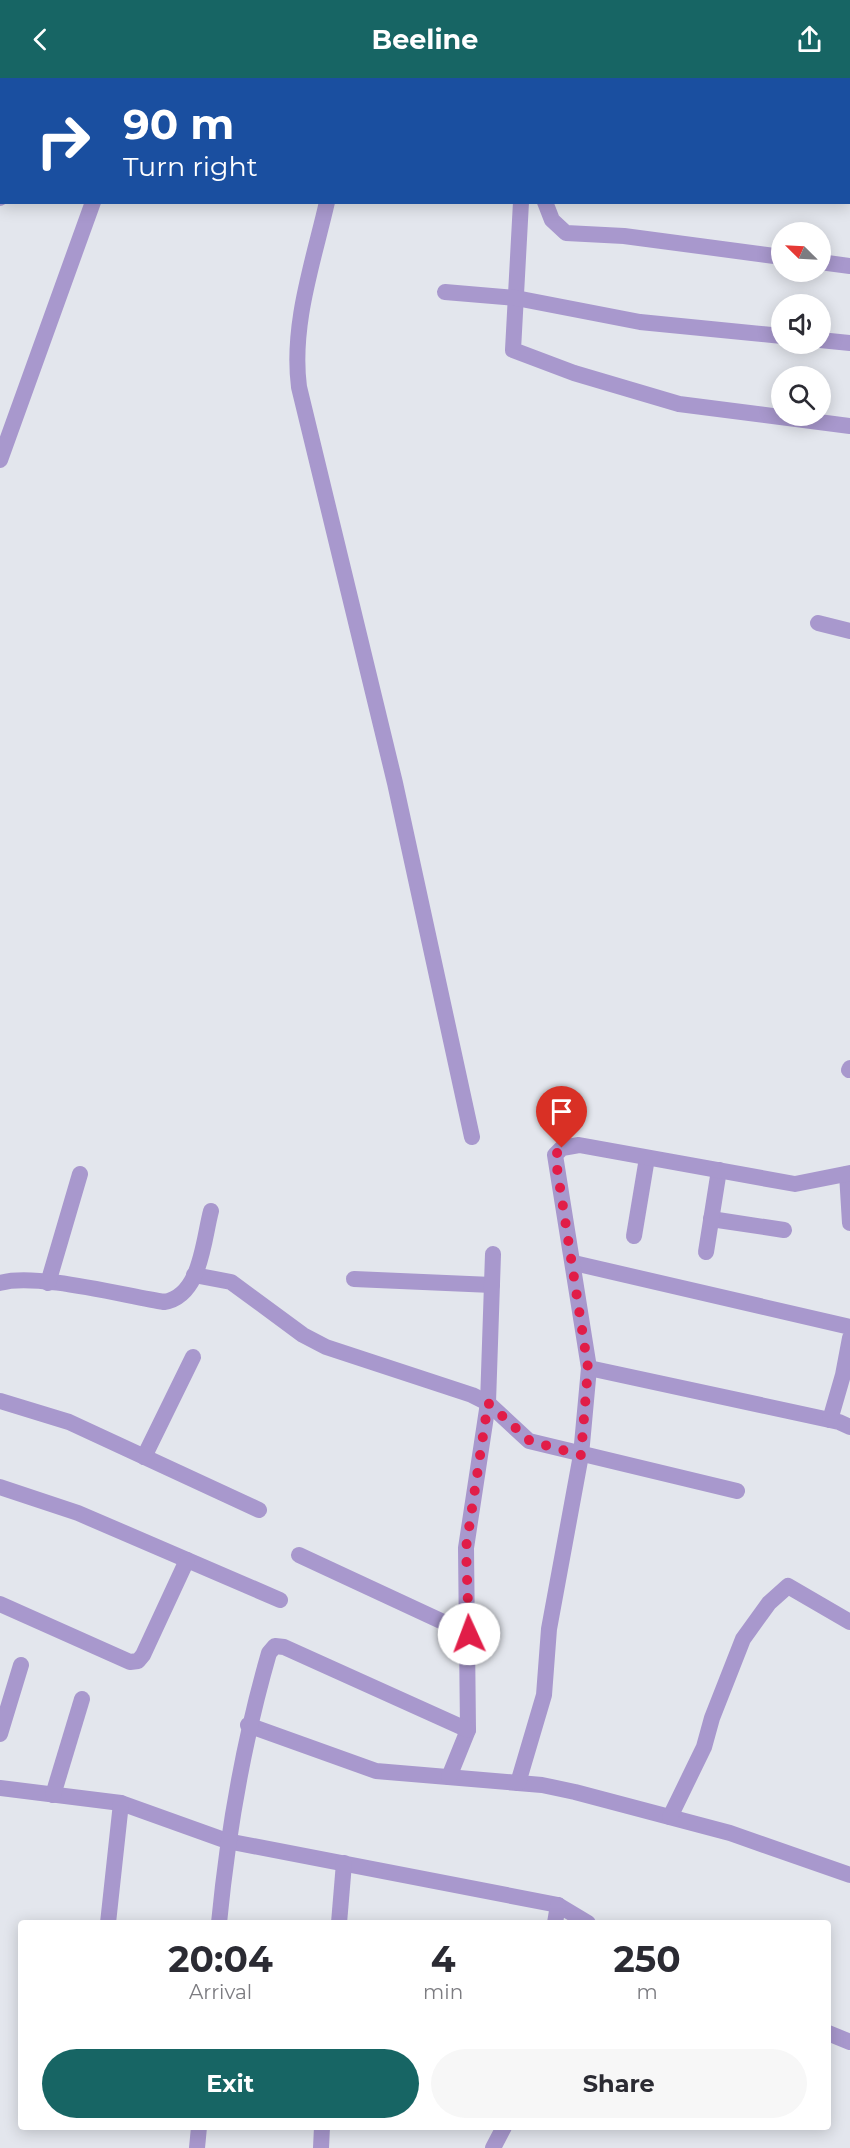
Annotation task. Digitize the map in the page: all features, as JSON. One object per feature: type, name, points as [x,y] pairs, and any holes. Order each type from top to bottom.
[{"type":"street","points":[[0,460],[92,204]]},
{"type":"street","points":[[327,204],[301,314],[295,357],[299,387],[395,783],[472,1137]]},
{"type":"street","points":[[521,204],[513,350],[574,373],[679,404],[850,426]]},
{"type":"street","points":[[546,204],[552,220],[566,233],[624,237],[771,256]]},
{"type":"street","points":[[831,263],[850,266]]},
{"type":"street","points":[[445,292],[516,298],[640,322],[771,335]]},
{"type":"street","points":[[831,341],[850,343]]},
{"type":"street","points":[[818,623],[850,631]]},
{"type":"street","points":[[519,1783],[544,1695],[549,1629],[581,1455],[588,1368],[574,1263],[555,1155],[562,1148],[579,1145],[795,1184],[848,1173],[850,1223]]},
{"type":"street","points":[[634,1236],[647,1158]]},
{"type":"street","points":[[706,1252],[718,1170]]},
{"type":"street","points":[[48,1283],[80,1174]]},
{"type":"street","points":[[0,1283],[12,1279],[164,1302],[176,1300],[184,1294],[194,1275],[211,1211]]},
{"type":"street","points":[[711,1219],[784,1230]]},
{"type":"street","points":[[449,1777],[468,1730],[469,1634],[466,1548],[488,1403],[493,1254]]},
{"type":"street","points":[[574,1263],[850,1327]]},
{"type":"street","points":[[194,1275],[231,1282],[303,1335],[326,1347],[472,1395],[488,1403],[530,1441],[737,1491]]},
{"type":"street","points":[[354,1279],[492,1286]]},
{"type":"street","points":[[830,1420],[843,1375],[850,1338]]},
{"type":"street","points":[[144,1457],[193,1357]]},
{"type":"street","points":[[588,1368],[830,1420],[850,1427]]},
{"type":"street","points":[[0,1401],[69,1422],[258,1510]]},
{"type":"street","points":[[0,1487],[78,1513],[280,1600]]},
{"type":"street","points":[[299,1555],[469,1634]]},
{"type":"street","points":[[0,1604],[130,1662],[138,1661],[143,1655],[187,1560]]},
{"type":"street","points":[[670,1817],[704,1747],[712,1718],[743,1639],[769,1603],[788,1586],[850,1622]]},
{"type":"street","points":[[219,1920],[227,1841],[248,1725],[269,1653],[275,1646],[284,1647],[468,1730]]},
{"type":"street","points":[[0,1734],[21,1665]]},
{"type":"street","points":[[53,1795],[82,1699]]},
{"type":"street","points":[[248,1725],[376,1771],[519,1783],[575,1792],[730,1833],[850,1875]]},
{"type":"street","points":[[0,1788],[121,1803],[227,1841],[558,1905],[583,1920]]},
{"type":"street","points":[[108,1920],[121,1803]]},
{"type":"street","points":[[339,1920],[344,1863]]},
{"type":"street","points":[[556,1920],[558,1905]]},
{"type":"street","points":[[831,2034],[850,2042]]},
{"type":"street","points":[[197,2148],[199,2130]]},
{"type":"street","points":[[321,2148],[322,2130]]},
{"type":"street","points":[[494,2148],[503,2130]]},
{"type":"route","points":[[469,1634],[466,1548],[488,1403],[530,1441],[581,1455],[588,1368],[574,1263],[555,1155],[562,1148]]}]
